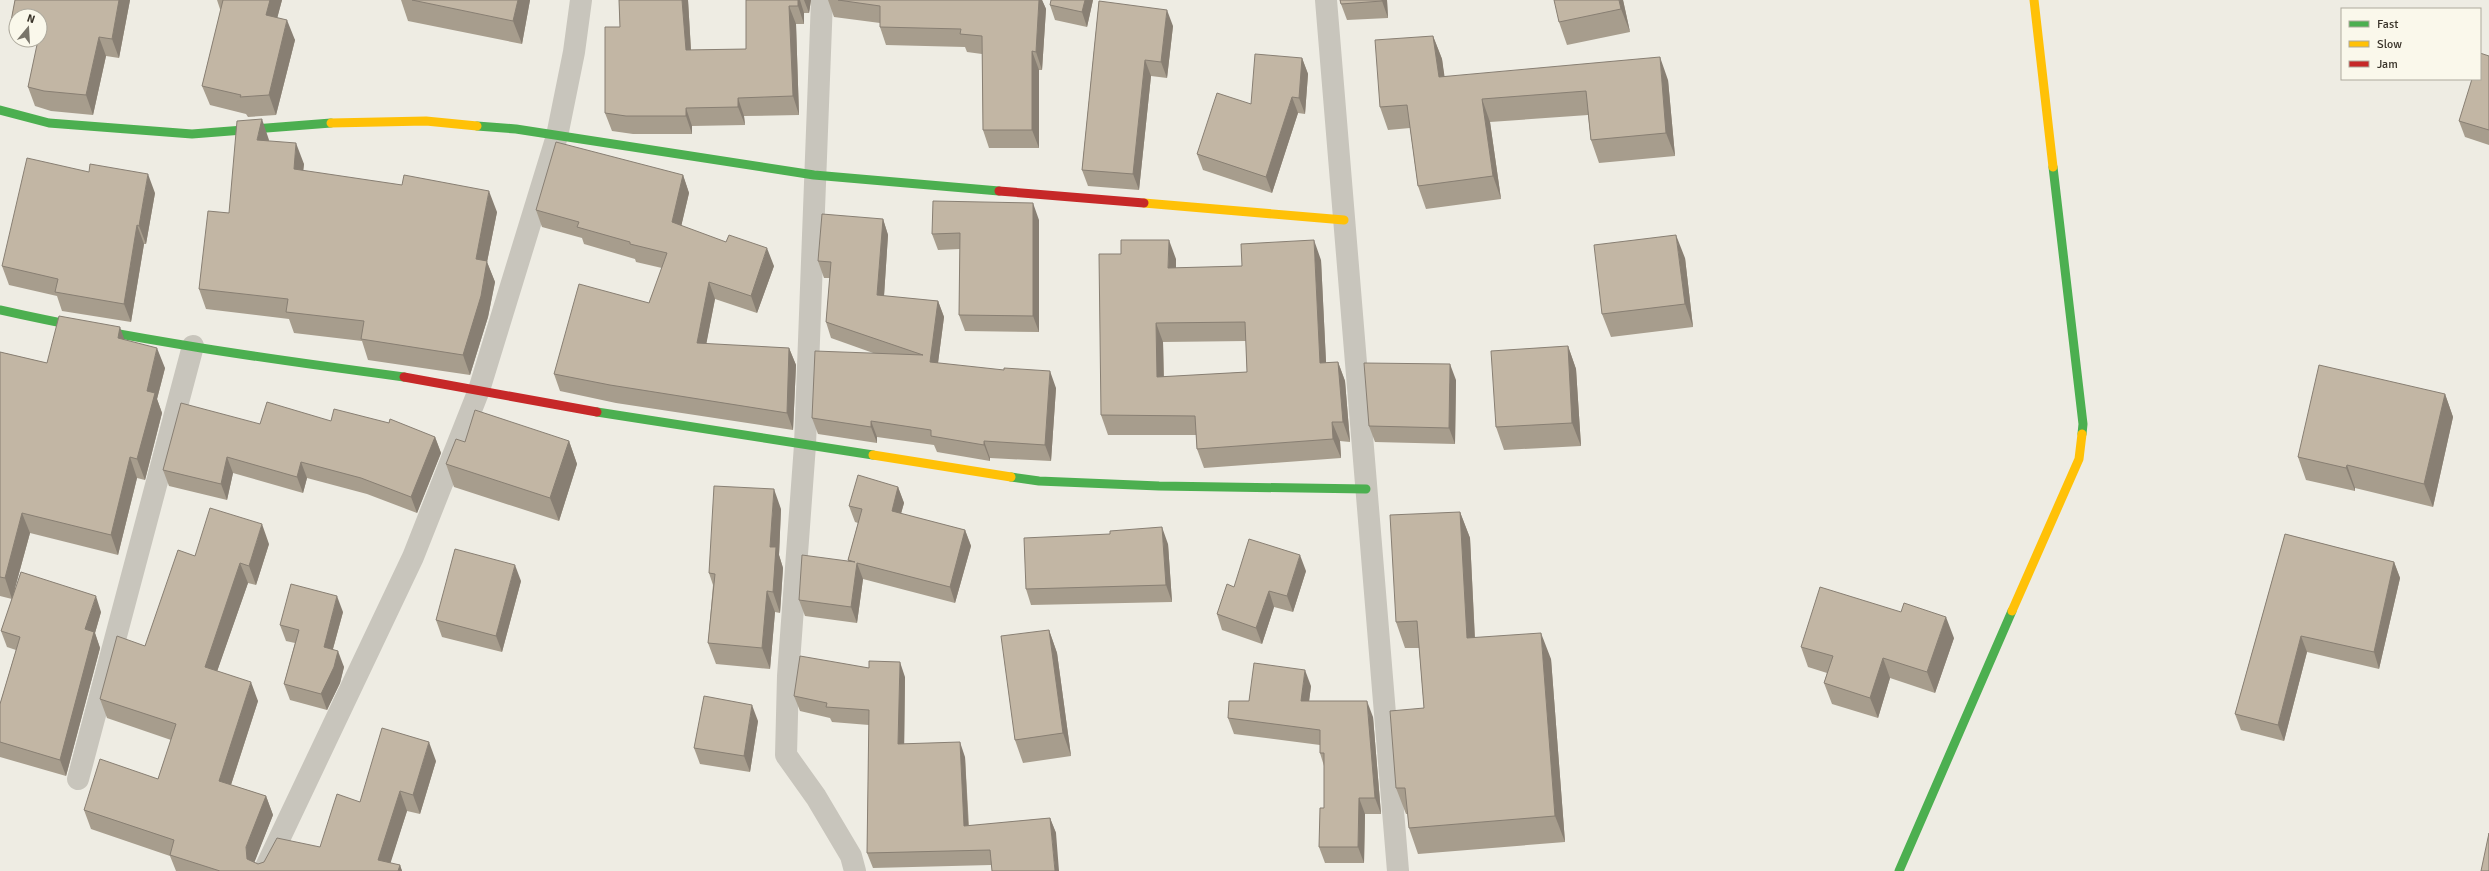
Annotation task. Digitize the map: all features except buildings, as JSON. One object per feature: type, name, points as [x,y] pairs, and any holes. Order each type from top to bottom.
[{"type":"street","points":[[264,871],[413,557],[479,390],[557,136],[574,52],[581,0]]},
{"type":"street","points":[[822,0],[814,175],[805,445],[788,676],[786,755],[816,797],[848,849],[855,871]]},
{"type":"street","points":[[1326,0],[1398,871]]},
{"type":"street","points":[[1899,871],[2079,459],[2083,424],[2034,0]]},
{"type":"street","points":[[0,110],[49,123],[119,130],[192,134],[338,122],[426,121],[516,128],[557,136],[814,175],[1344,220]]},
{"type":"street","points":[[0,310],[49,321],[193,346],[479,390],[614,415],[1039,481],[1159,486],[1366,489]]},
{"type":"street","points":[[78,779],[193,346]]},
{"type":"traffic: fast","points":[[0,110],[49,123],[192,134],[331,123]]},
{"type":"traffic: fast","points":[[477,126],[516,129],[814,175],[999,191]]},
{"type":"traffic: fast","points":[[2053,167],[2083,424],[2082,434]]},
{"type":"traffic: fast","points":[[0,310],[151,340],[252,356],[404,377]]},
{"type":"traffic: fast","points":[[597,412],[873,455]]},
{"type":"traffic: fast","points":[[1011,477],[1039,481],[1159,486],[1366,489]]},
{"type":"traffic: fast","points":[[1899,871],[2012,611]]},
{"type":"traffic: slow","points":[[2034,0],[2053,167]]},
{"type":"traffic: slow","points":[[331,123],[426,121],[477,126]]},
{"type":"traffic: slow","points":[[1144,203],[1344,220]]},
{"type":"traffic: slow","points":[[2012,611],[2079,459],[2082,434]]},
{"type":"traffic: slow","points":[[873,455],[1011,477]]},
{"type":"traffic: jam","points":[[999,191],[1144,203]]},
{"type":"traffic: jam","points":[[404,377],[597,412]]}]
